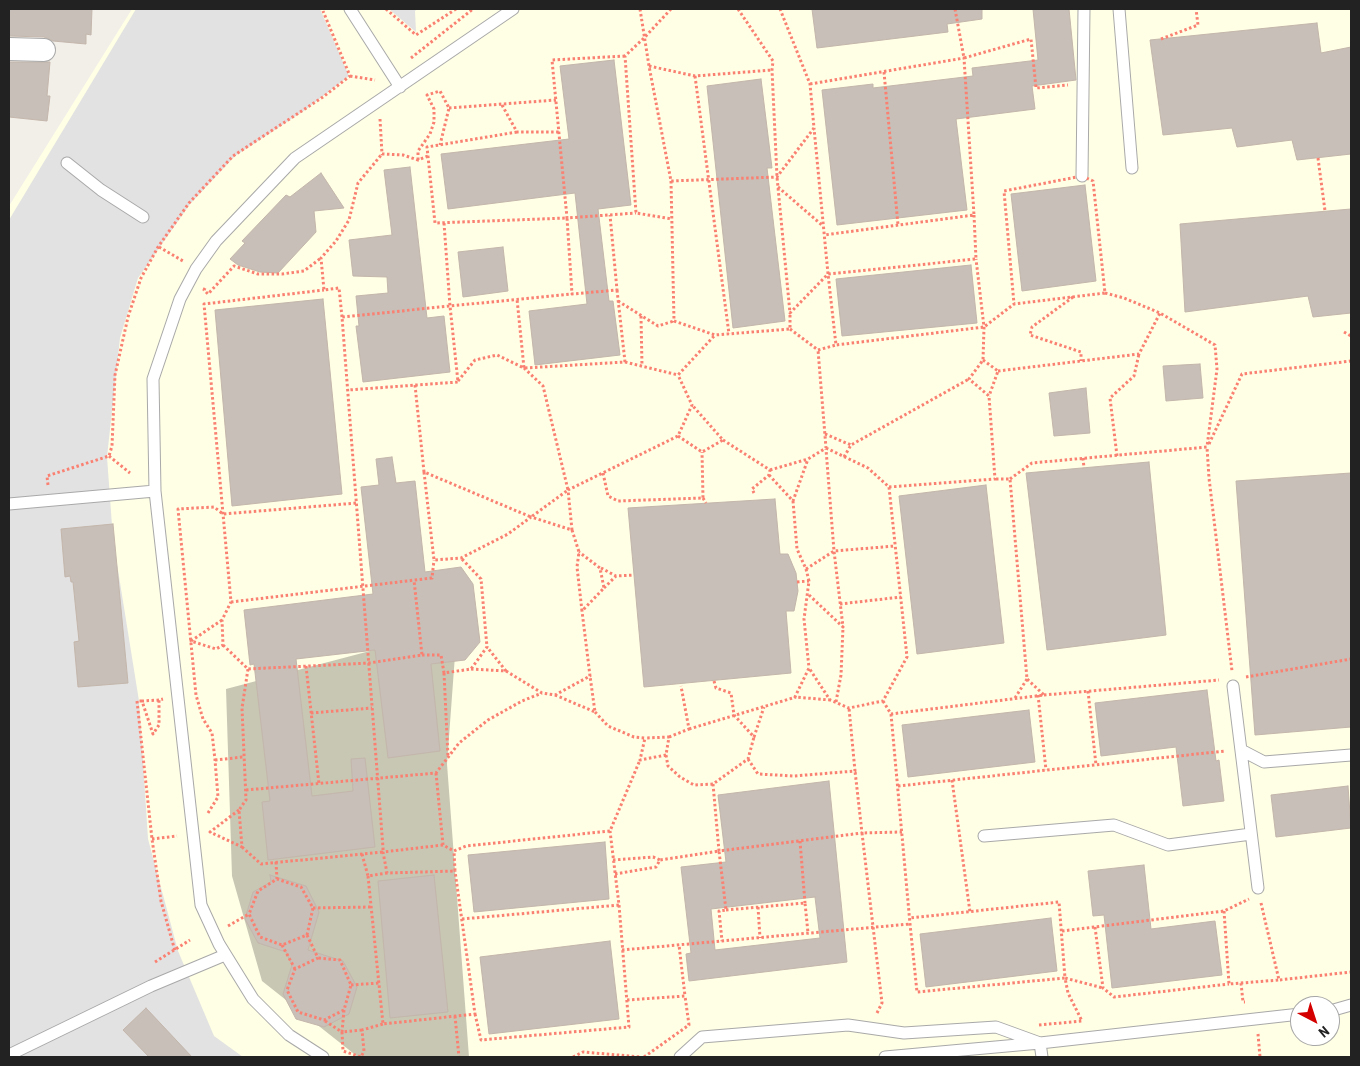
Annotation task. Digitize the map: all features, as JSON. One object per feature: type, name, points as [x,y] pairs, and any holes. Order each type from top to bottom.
[{"type":"street","points":[[9,49],[44,50]]},
{"type":"lane","points":[[350,9],[400,87]]},
{"type":"lane","points":[[323,1057],[289,1035],[253,999],[226,955],[201,905],[155,491],[153,379],[180,299],[196,268],[216,240],[296,158],[513,9]]},
{"type":"lane","points":[[1082,176],[1084,9]]},
{"type":"lane","points":[[1120,9],[1132,168]]},
{"type":"lane","points":[[67,163],[101,190],[144,218]]},
{"type":"lane","points":[[9,504],[155,491]]},
{"type":"lane","points":[[1230,682],[1241,750],[1258,891]]},
{"type":"lane","points":[[1241,750],[1264,762],[1351,755]]},
{"type":"lane","points":[[984,836],[1114,825],[1168,846],[1251,834]]},
{"type":"lane","points":[[9,1055],[151,986],[226,955]]},
{"type":"lane","points":[[885,1057],[1040,1043],[1290,1015]]},
{"type":"lane","points":[[680,1057],[702,1037],[848,1025],[904,1033],[996,1027],[1040,1043]]},
{"type":"lane","points":[[1040,1043],[1042,1057]]},
{"type":"path","points":[[386,9],[416,35],[456,9]]},
{"type":"path","points":[[409,59],[473,9]]},
{"type":"path","points":[[640,9],[671,182],[674,321]]},
{"type":"path","points":[[572,294],[552,60],[624,56],[671,9]]},
{"type":"path","points":[[738,9],[773,61],[777,177],[790,329]]},
{"type":"path","points":[[780,9],[810,84],[836,345]]},
{"type":"path","points":[[844,457],[851,445],[969,379],[983,360],[984,327],[976,259],[964,58],[955,9]]},
{"type":"path","points":[[1161,39],[1198,25],[1196,9]]},
{"type":"path","points":[[810,84],[964,58],[1031,39],[1036,88],[1084,84]]},
{"type":"path","points":[[624,56],[636,213]]},
{"type":"path","points":[[649,66],[696,76],[772,70]]},
{"type":"path","points":[[884,72],[898,225]]},
{"type":"path","points":[[350,76],[375,80]]},
{"type":"path","points":[[696,76],[729,334]]},
{"type":"path","points":[[418,160],[418,151],[430,134],[434,122],[434,109],[427,95],[440,91],[449,108],[440,144]]},
{"type":"path","points":[[449,108],[556,100]]},
{"type":"path","points":[[206,283],[204,290],[208,294],[234,266],[258,274],[282,274],[304,271],[322,258],[336,242],[348,220],[358,183],[382,154],[379,102]]},
{"type":"path","points":[[502,105],[518,132]]},
{"type":"path","points":[[777,177],[814,128]]},
{"type":"path","points":[[559,132],[518,132],[427,147],[435,223],[567,218],[636,213],[672,219]]},
{"type":"path","points":[[382,154],[403,155],[418,160],[428,156]]},
{"type":"path","points":[[1318,158],[1325,211]]},
{"type":"path","points":[[1014,304],[1004,190],[1082,176],[1094,181],[1105,293]]},
{"type":"path","points":[[671,182],[777,177]]},
{"type":"path","points":[[778,187],[823,226]]},
{"type":"path","points":[[610,215],[624,362]]},
{"type":"path","points":[[824,234],[974,215]]},
{"type":"path","points":[[444,223],[458,382]]},
{"type":"path","points":[[159,247],[183,261]]},
{"type":"path","points":[[322,258],[324,290]]},
{"type":"path","points":[[790,313],[828,274],[976,259]]},
{"type":"path","points":[[387,873],[383,852],[378,779],[372,708],[369,663],[357,503],[339,288],[204,304],[231,602],[222,620],[223,646],[248,669],[369,663],[441,654],[444,673],[448,757]]},
{"type":"path","points":[[342,316],[617,290]]},
{"type":"path","points":[[818,350],[836,345],[984,327],[1014,304],[1105,293],[1124,298],[1160,313],[1215,345],[1217,369],[1207,447],[1208,478],[1230,682],[1044,695],[891,714]]},
{"type":"path","points":[[1073,297],[1032,327],[1030,335],[1080,352],[1081,361]]},
{"type":"path","points":[[517,299],[524,368]]},
{"type":"path","points":[[618,301],[658,326],[674,321],[715,336],[790,329],[818,350],[834,551],[843,627],[842,675],[836,702]]},
{"type":"path","points":[[1117,456],[1110,398],[1134,376],[1139,354],[1160,313]]},
{"type":"path","points":[[641,315],[642,366]]},
{"type":"path","points":[[1344,332],[1351,336]]},
{"type":"path","points":[[678,375],[715,336]]},
{"type":"path","points":[[983,360],[998,371],[1139,354]]},
{"type":"path","points":[[348,390],[458,382],[476,360],[497,355],[524,368],[543,386],[568,490],[572,530],[579,552],[577,567],[595,712]]},
{"type":"path","points":[[1207,447],[1242,374],[1351,361]]},
{"type":"path","points":[[524,368],[624,362],[678,375]]},
{"type":"path","points":[[995,479],[989,396],[998,371]]},
{"type":"path","points":[[678,375],[692,405],[723,440],[770,470],[808,459],[826,448]]},
{"type":"path","points":[[969,379],[989,396]]},
{"type":"path","points":[[231,602],[432,578],[434,560],[415,385]]},
{"type":"path","points":[[434,560],[461,558],[508,534],[568,490],[678,436],[692,405]]},
{"type":"path","points":[[824,434],[851,445]]},
{"type":"path","points":[[678,436],[702,452]]},
{"type":"path","points":[[702,452],[723,440]]},
{"type":"path","points":[[889,486],[1010,479],[1032,463],[1207,447]]},
{"type":"path","points":[[461,558],[481,579],[487,647],[506,671],[542,693],[554,695],[595,712],[608,726],[634,737],[669,737],[734,715],[798,697],[830,700],[849,708],[883,701],[907,657],[889,486],[868,468],[826,448]]},
{"type":"path","points":[[702,452],[703,498],[706,503]]},
{"type":"path","points":[[109,456],[130,474]]},
{"type":"path","points":[[1083,458],[1084,468]]},
{"type":"path","points":[[808,459],[793,501],[797,549],[806,568],[809,581],[809,595],[804,619],[809,668],[830,700]]},
{"type":"path","points":[[754,493],[752,489],[769,475],[770,470]]},
{"type":"path","points":[[424,472],[531,517],[572,530]]},
{"type":"path","points":[[603,473],[608,496],[618,502],[703,498]]},
{"type":"path","points":[[769,475],[793,501]]},
{"type":"path","points":[[1010,479],[1027,679],[1015,698]]},
{"type":"path","points":[[208,818],[208,810],[218,797],[215,760],[212,733],[203,719],[196,695],[178,509],[214,507],[223,514],[357,503]]},
{"type":"path","points":[[806,568],[834,551],[895,546]]},
{"type":"path","points":[[579,552],[600,568],[616,576],[634,575]]},
{"type":"path","points":[[600,568],[604,588]]},
{"type":"path","points":[[582,611],[616,576]]},
{"type":"path","points":[[414,580],[422,655]]},
{"type":"path","points":[[797,582],[809,581]]},
{"type":"path","points":[[809,595],[843,627]]},
{"type":"path","points":[[840,604],[901,597]]},
{"type":"path","points":[[191,641],[222,620]]},
{"type":"path","points":[[191,641],[216,649],[223,646]]},
{"type":"path","points":[[471,669],[487,647]]},
{"type":"path","points":[[1242,678],[1351,659]]},
{"type":"path","points":[[306,666],[319,784]]},
{"type":"path","points":[[798,697],[795,697],[809,668]]},
{"type":"path","points":[[210,832],[239,810],[246,800],[242,708],[248,669]]},
{"type":"path","points":[[444,673],[471,669],[506,671]]},
{"type":"path","points":[[554,695],[590,676]]},
{"type":"path","points":[[1027,679],[1044,695]]},
{"type":"path","points":[[714,681],[716,688],[731,694],[734,715],[754,737]]},
{"type":"path","points":[[681,686],[689,729]]},
{"type":"path","points":[[1088,691],[1096,765]]},
{"type":"path","points":[[443,845],[436,772],[460,743],[488,720],[522,701],[542,693]]},
{"type":"path","points":[[1038,696],[1046,770]]},
{"type":"path","points":[[168,698],[137,701],[152,839],[161,901],[175,951]]},
{"type":"path","points":[[142,701],[153,734],[159,725],[159,700]]},
{"type":"path","points":[[883,701],[891,714],[917,992],[1066,978],[1103,988],[1114,997],[1351,972]]},
{"type":"path","points":[[669,737],[666,755],[668,766],[680,777],[694,785],[713,784],[748,759],[764,707]]},
{"type":"path","points":[[311,713],[372,708]]},
{"type":"path","points":[[849,708],[882,1003],[878,1013],[869,1012]]},
{"type":"path","points":[[454,851],[474,1014],[481,1040],[629,1027],[619,905],[610,831],[640,760],[645,738]]},
{"type":"path","points":[[898,786],[1241,750]]},
{"type":"path","points":[[640,760],[666,755]]},
{"type":"path","points":[[215,760],[243,757]]},
{"type":"path","points":[[748,759],[758,774],[794,776],[855,770]]},
{"type":"path","points":[[246,790],[436,772]]},
{"type":"path","points":[[952,780],[970,912]]},
{"type":"path","points":[[713,784],[726,910]]},
{"type":"path","points":[[239,810],[242,847]]},
{"type":"path","points":[[209,825],[211,842]]},
{"type":"path","points":[[454,851],[466,846],[610,831]]},
{"type":"path","points":[[210,832],[242,847],[261,864],[443,845],[454,851]]},
{"type":"path","points":[[613,860],[653,857],[660,860],[862,833],[902,832]]},
{"type":"path","points":[[152,839],[177,836]]},
{"type":"path","points":[[800,841],[808,933]]},
{"type":"path","points":[[362,854],[368,876],[383,1024]]},
{"type":"path","points":[[615,874],[656,867],[660,860]]},
{"type":"path","points":[[276,862],[277,879]]},
{"type":"path","points":[[368,876],[387,873],[455,871]]},
{"type":"path","points":[[277,879],[301,887],[313,908],[307,935],[318,958]]},
{"type":"path","points":[[225,919],[228,926],[250,914],[258,891],[277,879]]},
{"type":"path","points":[[1062,932],[1224,911],[1258,891],[1279,980]]},
{"type":"path","points":[[910,918],[1059,902],[1068,993],[1082,1021],[1031,1024]]},
{"type":"path","points":[[722,941],[719,911],[805,903]]},
{"type":"path","points":[[462,919],[619,905]]},
{"type":"path","points":[[313,908],[371,907]]},
{"type":"path","points":[[758,907],[760,938]]},
{"type":"path","points":[[1224,911],[1229,984]]},
{"type":"path","points":[[250,914],[260,937],[282,945],[295,969]]},
{"type":"path","points":[[622,950],[910,924]]},
{"type":"path","points":[[1095,928],[1103,988]]},
{"type":"path","points":[[282,945],[307,935]]},
{"type":"path","points":[[155,962],[190,940]]},
{"type":"path","points":[[680,945],[689,1025]]},
{"type":"path","points":[[362,1030],[364,1051],[361,1056],[343,1052],[342,1032],[344,1010],[351,985],[340,960],[318,958],[295,969],[287,990],[298,1012],[324,1020],[342,1032],[362,1030],[383,1024],[474,1014]]},
{"type":"path","points":[[351,985],[379,983]]},
{"type":"path","points":[[1241,983],[1243,1002],[1250,1002]]},
{"type":"path","points":[[627,1000],[685,996]]},
{"type":"path","points":[[324,1020],[344,1010]]},
{"type":"path","points":[[455,1016],[459,1057]]},
{"type":"path","points":[[573,1057],[583,1052],[643,1057],[689,1025],[698,1024]]},
{"type":"path","points":[[1258,1033],[1260,1057]]},
{"type":"shaded area","points":[[132,9],[1351,9],[1351,1057],[9,1057],[9,206]]},
{"type":"shaded area","points":[[136,9],[320,9],[349,76],[305,110],[235,156],[190,204],[138,278],[120,338],[107,457],[113,539],[139,701],[148,839],[178,951],[214,1036],[243,1057],[9,1057],[9,220]]},
{"type":"shaded area","points":[[389,9],[417,9],[415,11],[416,32]]},
{"type":"shaded area","points":[[457,628],[447,764],[469,1057],[358,1057],[262,981],[232,876],[226,689]]},
{"type":"building","points":[[9,9],[92,9],[91,35],[86,34],[86,44],[53,41],[44,37],[9,36]]},
{"type":"building","points":[[812,9],[982,9],[982,19],[947,24],[948,32],[817,48]]},
{"type":"building","points":[[1033,9],[1069,9],[1076,80],[1032,86],[1035,109],[956,119],[967,210],[837,225],[822,90],[873,84],[873,88],[973,76],[972,68],[1038,60]]},
{"type":"building","points":[[1317,23],[1321,53],[1351,47],[1351,154],[1297,160],[1292,140],[1237,147],[1232,128],[1163,135],[1150,40]]},
{"type":"building","points":[[614,60],[631,205],[598,209],[609,301],[613,301],[620,355],[535,365],[529,311],[587,304],[575,193],[448,209],[441,154],[569,139],[560,66]]},
{"type":"building","points":[[9,62],[50,62],[47,96],[50,96],[47,121],[9,117]]},
{"type":"building","points":[[761,79],[772,168],[767,168],[785,321],[733,328],[707,86]]},
{"type":"building","points":[[410,167],[427,318],[444,316],[450,372],[363,382],[356,326],[359,326],[356,296],[388,293],[387,277],[353,276],[349,240],[392,235],[384,170]]},
{"type":"building","points":[[321,173],[344,208],[314,211],[316,232],[278,273],[260,272],[238,265],[230,259],[245,243],[242,241],[286,195],[290,197]]},
{"type":"building","points":[[1085,185],[1096,281],[1022,291],[1011,194]]},
{"type":"building","points":[[1351,209],[1351,313],[1313,317],[1308,296],[1185,312],[1180,224]]},
{"type":"building","points":[[503,247],[508,291],[463,297],[458,252]]},
{"type":"building","points":[[971,265],[977,323],[842,336],[836,279]]},
{"type":"building","points":[[323,299],[342,494],[232,506],[215,310]]},
{"type":"building","points":[[1200,364],[1203,398],[1166,401],[1163,366]]},
{"type":"building","points":[[1086,388],[1090,433],[1054,436],[1049,393]]},
{"type":"building","points":[[392,457],[396,483],[415,481],[425,572],[461,567],[473,584],[480,642],[465,660],[431,664],[440,751],[388,758],[375,650],[296,659],[312,796],[353,791],[351,759],[365,758],[375,847],[268,860],[262,802],[270,801],[254,664],[250,665],[244,610],[373,594],[361,487],[379,485],[376,459]]},
{"type":"building","points":[[1149,462],[1166,635],[1047,650],[1026,473]]},
{"type":"building","points":[[1351,473],[1351,727],[1255,735],[1236,481]]},
{"type":"building","points":[[986,485],[1004,643],[917,654],[899,496]]},
{"type":"building","points":[[775,499],[780,554],[788,554],[796,573],[798,591],[794,611],[786,611],[791,673],[644,687],[628,508]]},
{"type":"building","points":[[113,524],[128,683],[78,687],[74,642],[79,641],[73,582],[71,582],[70,576],[65,577],[61,529]]},
{"type":"building","points":[[1207,690],[1216,761],[1219,760],[1224,801],[1183,806],[1176,747],[1101,756],[1095,703]]},
{"type":"building","points":[[1029,710],[1035,762],[908,777],[902,725]]},
{"type":"building","points":[[829,781],[847,962],[689,981],[686,954],[691,953],[681,867],[726,862],[718,795]],"holes":[[[815,897],[820,938],[715,950],[711,909]]]},
{"type":"building","points":[[1348,786],[1351,828],[1276,837],[1271,795]]},
{"type":"building","points":[[605,842],[609,899],[474,912],[468,855]]},
{"type":"building","points":[[1144,865],[1151,929],[1215,921],[1222,975],[1112,988],[1104,915],[1093,916],[1088,871]]},
{"type":"building","points":[[270,875],[306,886],[319,912],[308,950],[343,961],[357,987],[349,1014],[324,1027],[296,1019],[283,994],[292,965],[286,952],[258,943],[245,919],[253,892],[271,882]]},
{"type":"building","points":[[434,875],[448,1012],[390,1018],[378,881]]},
{"type":"building","points":[[1051,918],[1057,971],[926,987],[920,934]]},
{"type":"building","points":[[610,941],[619,1019],[489,1034],[480,957]]},
{"type":"building","points":[[146,1008],[192,1057],[149,1057],[123,1030]]}]
